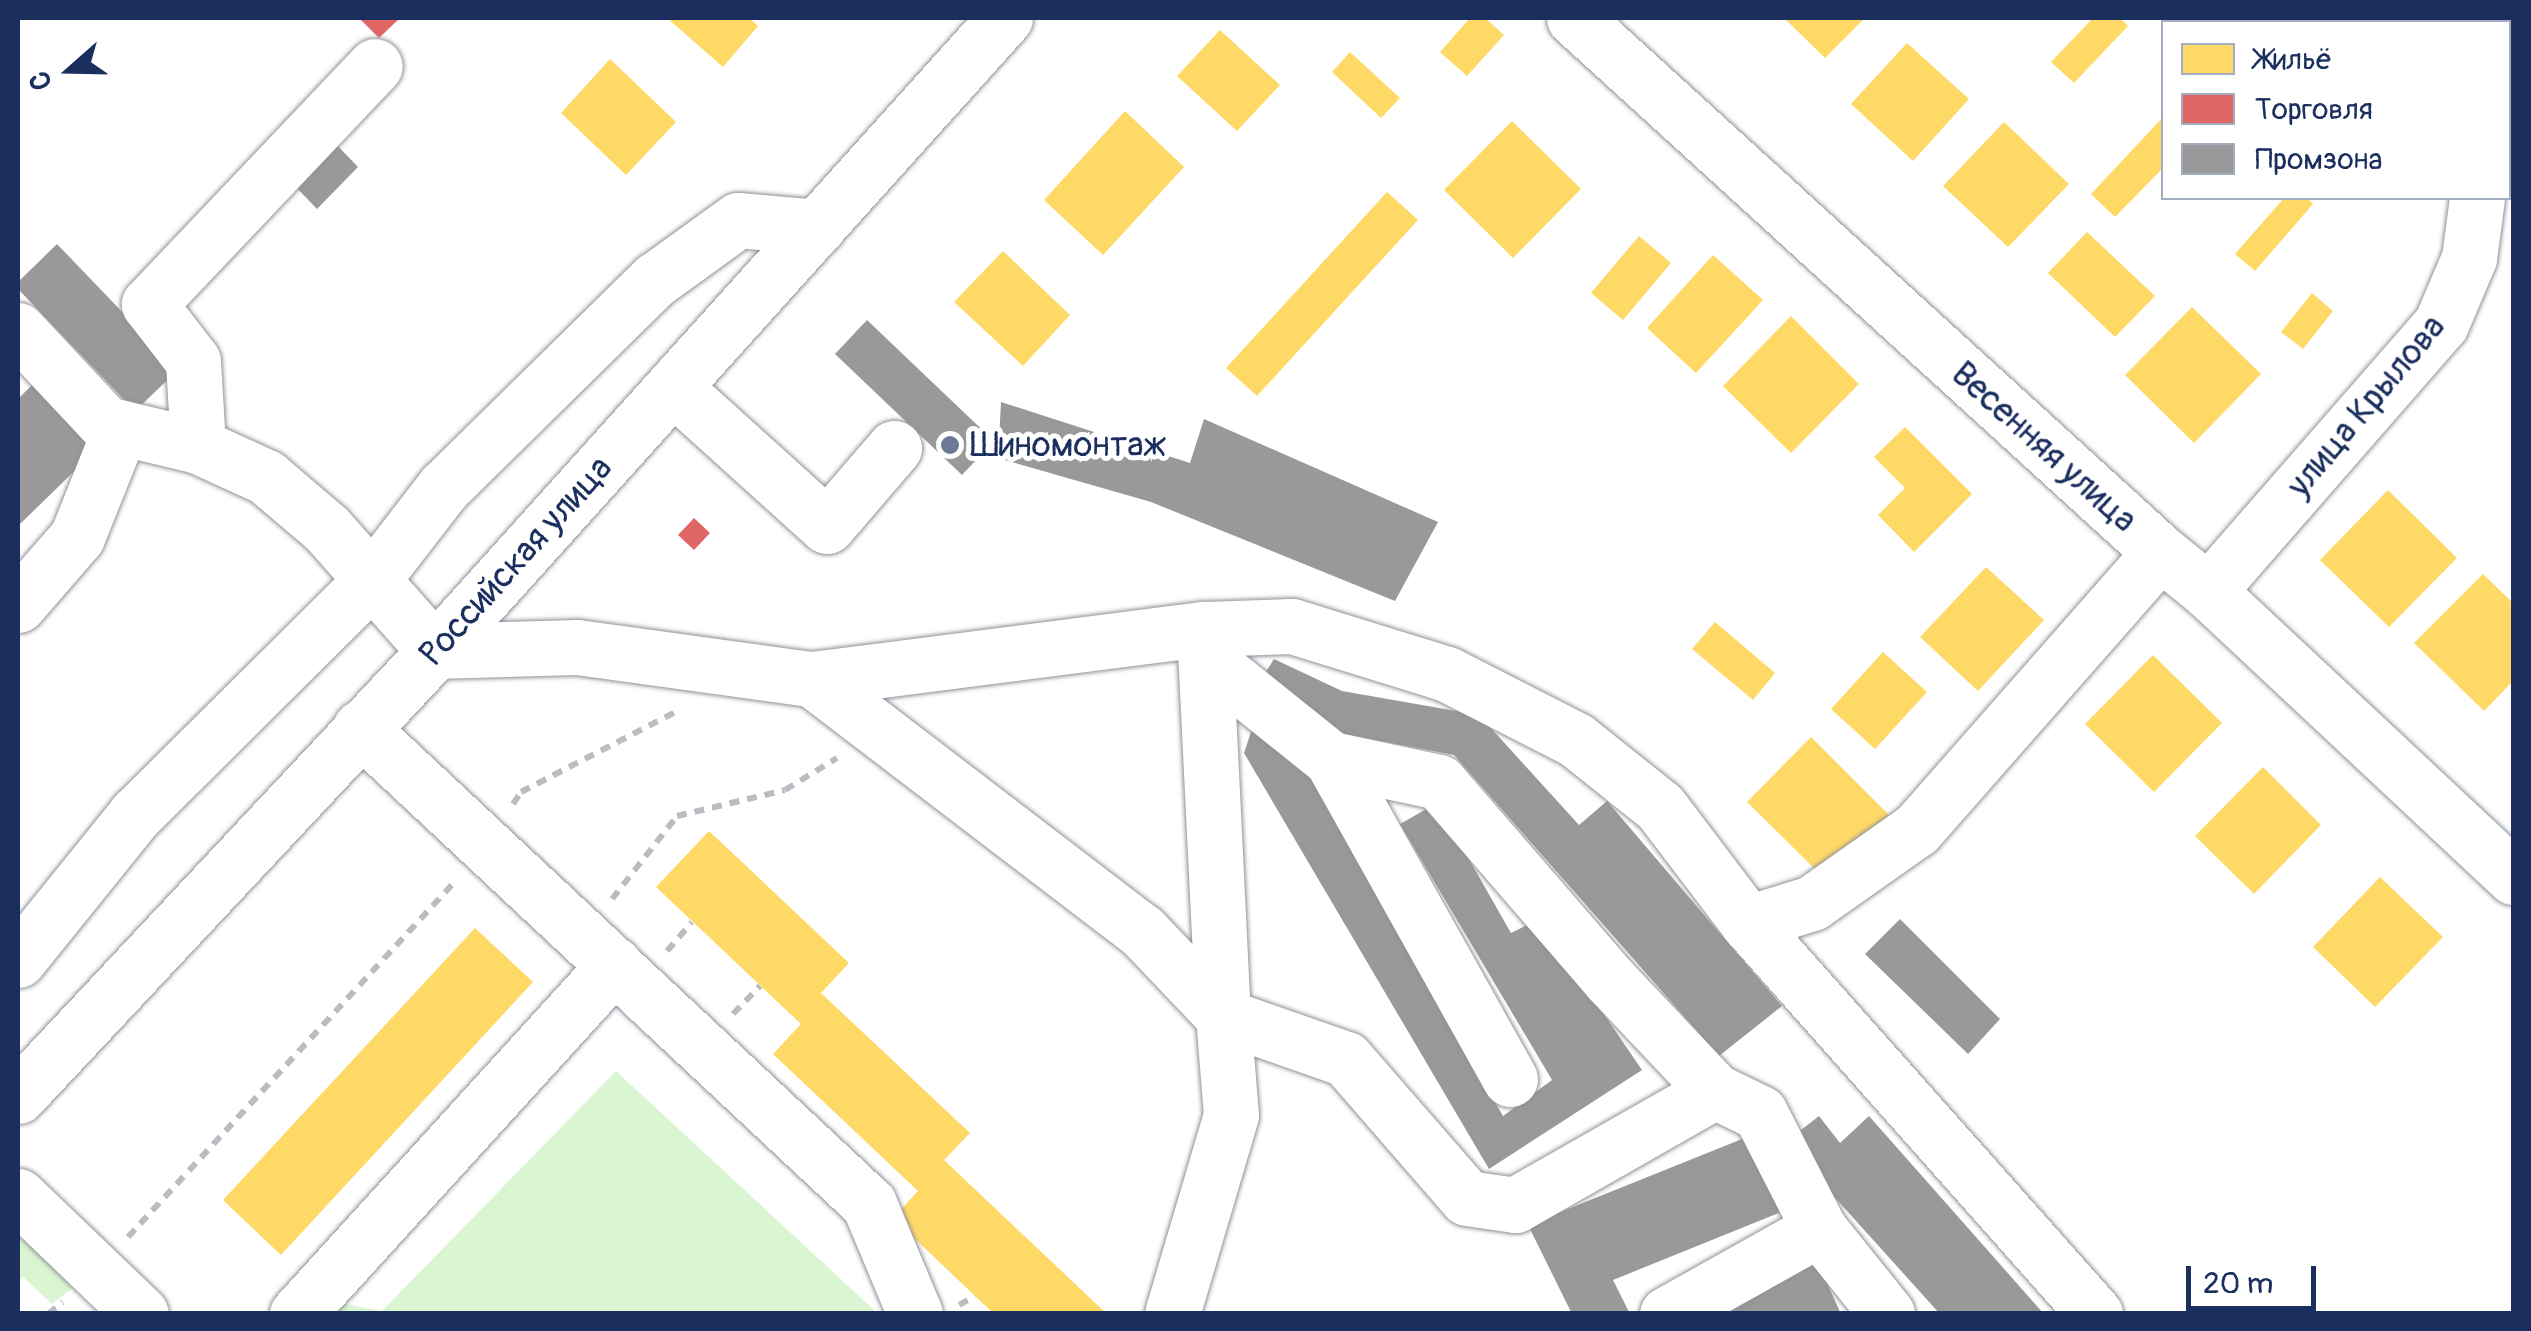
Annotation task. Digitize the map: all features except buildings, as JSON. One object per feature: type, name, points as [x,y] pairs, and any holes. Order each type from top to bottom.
[{"type":"street","name":"Российская улица","points":[[18,1096],[435,651],[1005,18]]},
{"type":"street","name":"Весенняя улица","points":[[1574,18],[2160,552],[2208,590],[2514,877]]},
{"type":"street","points":[[198,446],[193,361],[149,304],[375,66]]},
{"type":"street","name":"улица Крылова","points":[[2208,590],[2442,324],[2469,258],[2477,200]]},
{"type":"street","points":[[18,960],[136,814],[372,580],[444,487],[654,280],[738,220],[818,226]]},
{"type":"street","points":[[24,351],[106,424],[198,446],[266,476],[327,529],[435,651],[577,647],[812,680],[1205,644],[1292,626],[1447,674],[1576,740],[1660,807],[1748,923],[2095,1314]]},
{"type":"street","points":[[673,387],[827,526],[894,448]]},
{"type":"street","points":[[18,605],[77,537],[121,427]]},
{"type":"street","points":[[1748,923],[1812,903],[1917,829],[2160,552]]},
{"type":"street","points":[[1205,644],[1331,759],[1510,1079]]},
{"type":"street","points":[[1172,1314],[1232,1115],[1223,1016],[1205,644]]},
{"type":"street","points":[[812,680],[1142,931],[1223,1016],[1346,1059],[1467,1198],[1514,1204],[1715,1091]]},
{"type":"street","points":[[360,728],[869,1204],[915,1314]]},
{"type":"street","points":[[1331,759],[1439,782],[1609,979],[1715,1091],[1760,1113],[1818,1229],[1887,1314]]},
{"type":"street","points":[[296,1314],[599,950]]},
{"type":"street","points":[[18,1196],[141,1314]]},
{"type":"street","points":[[1668,1314],[1818,1229]]},
{"type":"path","points":[[48,1314],[97,1271],[488,847],[521,792],[688,706]]},
{"type":"path","points":[[599,950],[677,816],[785,790],[880,732]]},
{"type":"green space","points":[[616,1071],[874,1310],[870,1314],[324,1314],[334,1302],[382,1311]]},
{"type":"green space","points":[[18,1223],[80,1282],[52,1304],[23,1277],[18,1282]]},
{"type":"place","name":"Шиномонтаж","points":[[950,445]]}]
